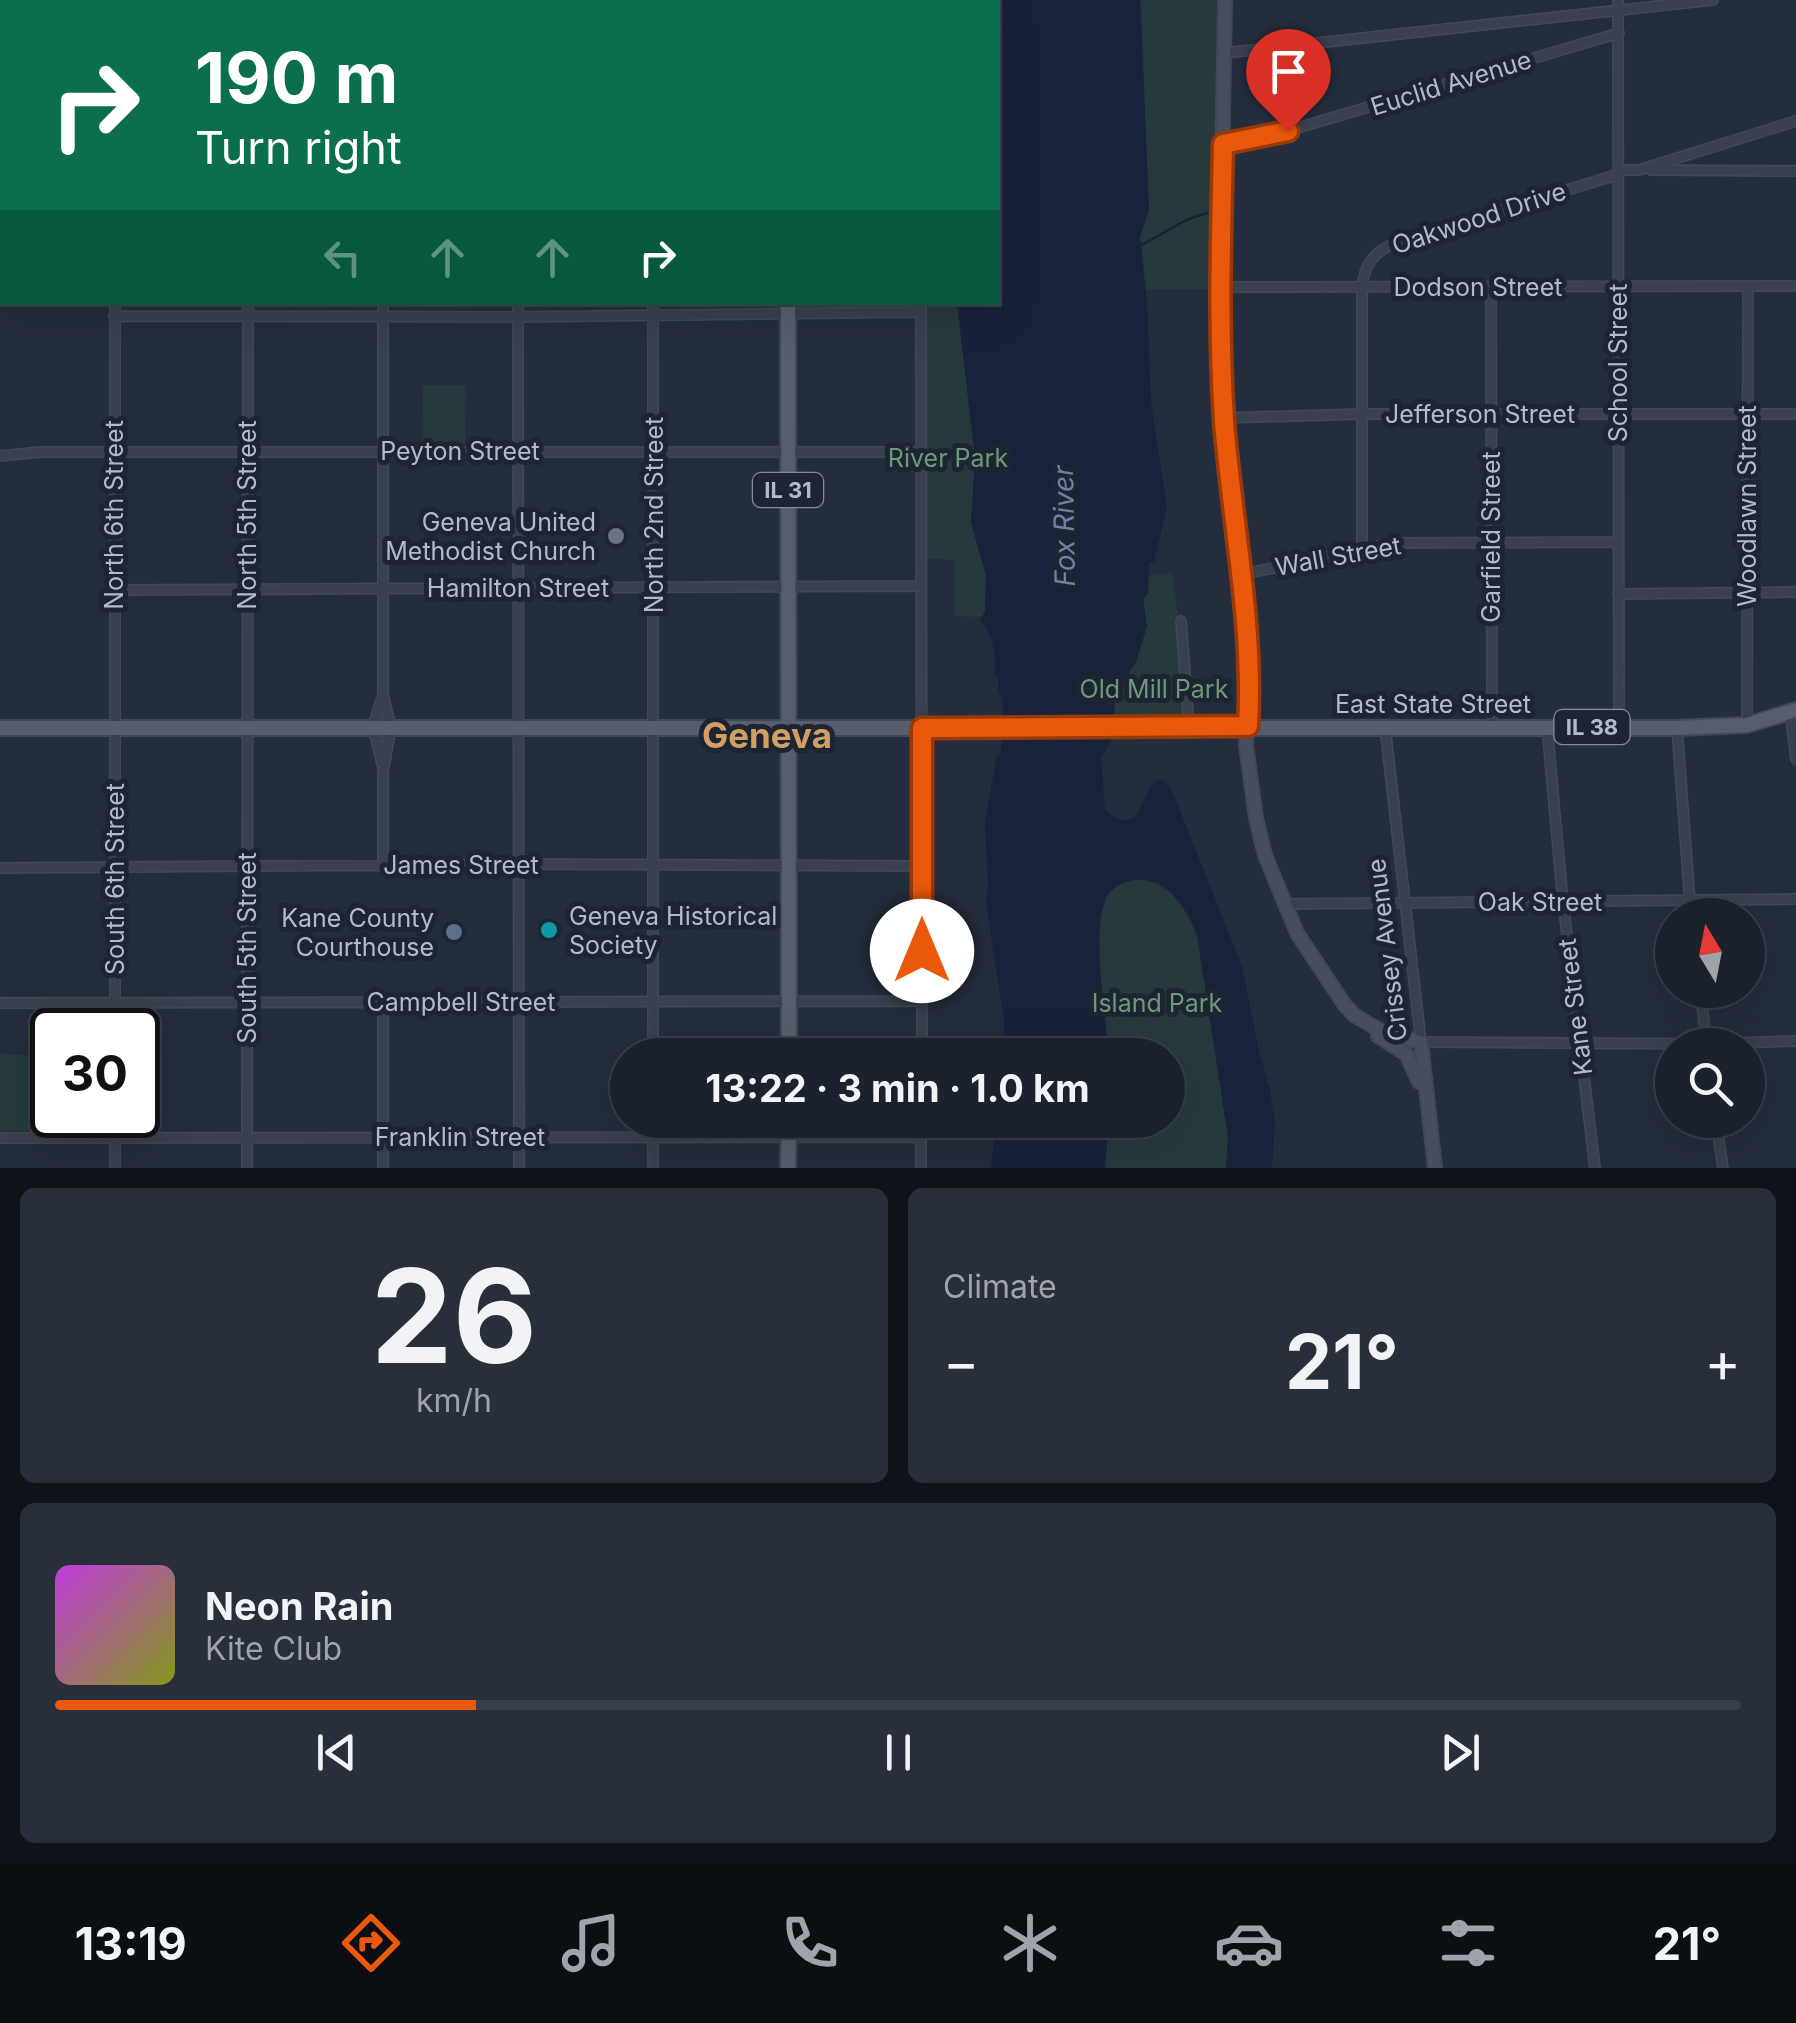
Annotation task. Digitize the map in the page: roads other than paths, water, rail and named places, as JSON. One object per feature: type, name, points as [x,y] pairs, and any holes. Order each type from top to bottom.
[{"type":"main road","points":[[1225,0],[1220,287],[1224,418],[1247,645],[1246,745],[1256,818],[1283,904],[1310,954],[1354,1015],[1371,1032],[1398,1047],[1413,1064],[1430,1130]]},
{"type":"main road","name":"IL 31","points":[[788,308],[788,1038]]},
{"type":"main road","name":"East State Street","points":[[1248,726],[1677,728],[1747,726],[1793,712]]},
{"type":"main road","name":"IL 38","points":[[0,728],[1248,726]]},
{"type":"main road","points":[[1354,1015],[1381,1031],[1421,1042]]},
{"type":"main road","name":"Crissey Avenue","points":[[1421,1042],[1435,1168]]},
{"type":"main road","points":[[788,1168],[789,1138]]},
{"type":"street","points":[[1225,53],[1618,6],[1714,0]]},
{"type":"street","name":"School Street","points":[[1618,6],[1619,727]]},
{"type":"street","name":"Euclid Avenue","points":[[1223,144],[1288,131],[1619,33]]},
{"type":"street","name":"Oakwood Drive","points":[[1362,287],[1366,266],[1382,248],[1619,172],[1638,170],[1796,121]]},
{"type":"street","points":[[1638,170],[1796,170]]},
{"type":"street","name":"Woodlawn Street","points":[[1747,726],[1748,286]]},
{"type":"street","name":"Dodson Street","points":[[1220,287],[1796,286]]},
{"type":"street","points":[[1362,287],[1362,548]]},
{"type":"street","name":"Garfield Street","points":[[1491,287],[1492,727]]},
{"type":"street","name":"North 6th Street","points":[[114,305],[115,727]]},
{"type":"street","name":"North 5th Street","points":[[246,728],[248,305]]},
{"type":"street","points":[[382,866],[383,772],[392,727],[383,695],[383,305]]},
{"type":"street","points":[[518,305],[519,1168]]},
{"type":"street","name":"North 2nd Street","points":[[653,305],[653,1038]]},
{"type":"street","points":[[114,316],[518,317],[921,307],[922,1038]]},
{"type":"street","name":"Jefferson Street","points":[[1224,418],[1361,414],[1796,414]]},
{"type":"street","name":"Peyton Street","points":[[0,456],[26,452],[921,452]]},
{"type":"street","name":"Wall Street","points":[[1239,575],[1392,542],[1618,542]]},
{"type":"street","name":"Hamilton Street","points":[[114,590],[921,586]]},
{"type":"street","points":[[1618,594],[1796,592]]},
{"type":"street","points":[[1181,621],[1189,726]]},
{"type":"street","points":[[383,695],[373,727],[383,772]]},
{"type":"street","points":[[1793,712],[1796,759]]},
{"type":"street","name":"Kane Street","points":[[1547,726],[1563,902],[1595,1168]]},
{"type":"street","name":"South 6th Street","points":[[115,727],[115,1008]]},
{"type":"street","name":"South 5th Street","points":[[246,728],[247,1168]]},
{"type":"street","name":"Crissey Avenue","points":[[1385,728],[1421,1042]]},
{"type":"street","points":[[1677,728],[1690,898]]},
{"type":"street","name":"James Street","points":[[0,868],[923,866]]},
{"type":"street","name":"Oak Street","points":[[1765,900],[1796,900]]},
{"type":"street","name":"Oak Street","points":[[1283,904],[1655,901]]},
{"type":"street","name":"Campbell Street","points":[[0,1003],[922,1001]]},
{"type":"street","points":[[383,1003],[383,1168]]},
{"type":"street","points":[[1765,1042],[1796,1041]]},
{"type":"street","points":[[1421,1042],[1655,1044]]},
{"type":"street","name":"Franklin Street","points":[[160,1138],[610,1137]]},
{"type":"street","name":"Franklin Street","points":[[0,1138],[30,1138]]},
{"type":"street","points":[[115,1138],[115,1168]]},
{"type":"street","points":[[653,1138],[653,1168]]},
{"type":"street","points":[[921,1138],[921,1168]]},
{"type":"street","points":[[1718,1138],[1722,1168]]},
{"type":"water","name":"Fox River","points":[[1000,0],[1140,0],[1149,210],[1140,237],[1151,403],[1167,507],[1154,562],[1149,562],[1148,593],[1143,598],[1147,626],[1136,662],[1115,695],[1113,738],[1101,758],[1105,810],[1118,818],[1134,817],[1160,779],[1167,783],[1175,798],[1242,966],[1275,1123],[1272,1168],[1226,1168],[1228,1137],[1197,935],[1178,900],[1156,883],[1123,883],[1106,898],[1100,952],[1107,1038],[1003,1038],[986,903],[985,822],[997,755],[1001,755],[1003,699],[998,693],[991,640],[980,620],[985,612],[986,575],[971,523],[975,457],[957,305],[1000,305]]},
{"type":"water","points":[[995,1138],[1108,1138],[1105,1168],[991,1168]]},
{"type":"waterway","points":[[1141,245],[1208,213]]},
{"type":"place","name":"Geneva United Methodist Church","points":[[616,536]]},
{"type":"place","name":"Geneva Historical Society","points":[[549,930]]},
{"type":"place","name":"Kane County Courthouse","points":[[454,932]]},
{"type":"district","name":"Geneva","points":[[767,736]]},
{"type":"park label","name":"River Park","points":[[948,458]]},
{"type":"park label","name":"Old Mill Park","points":[[1154,689]]},
{"type":"park label","name":"Island Park","points":[[1157,1003]]}]
